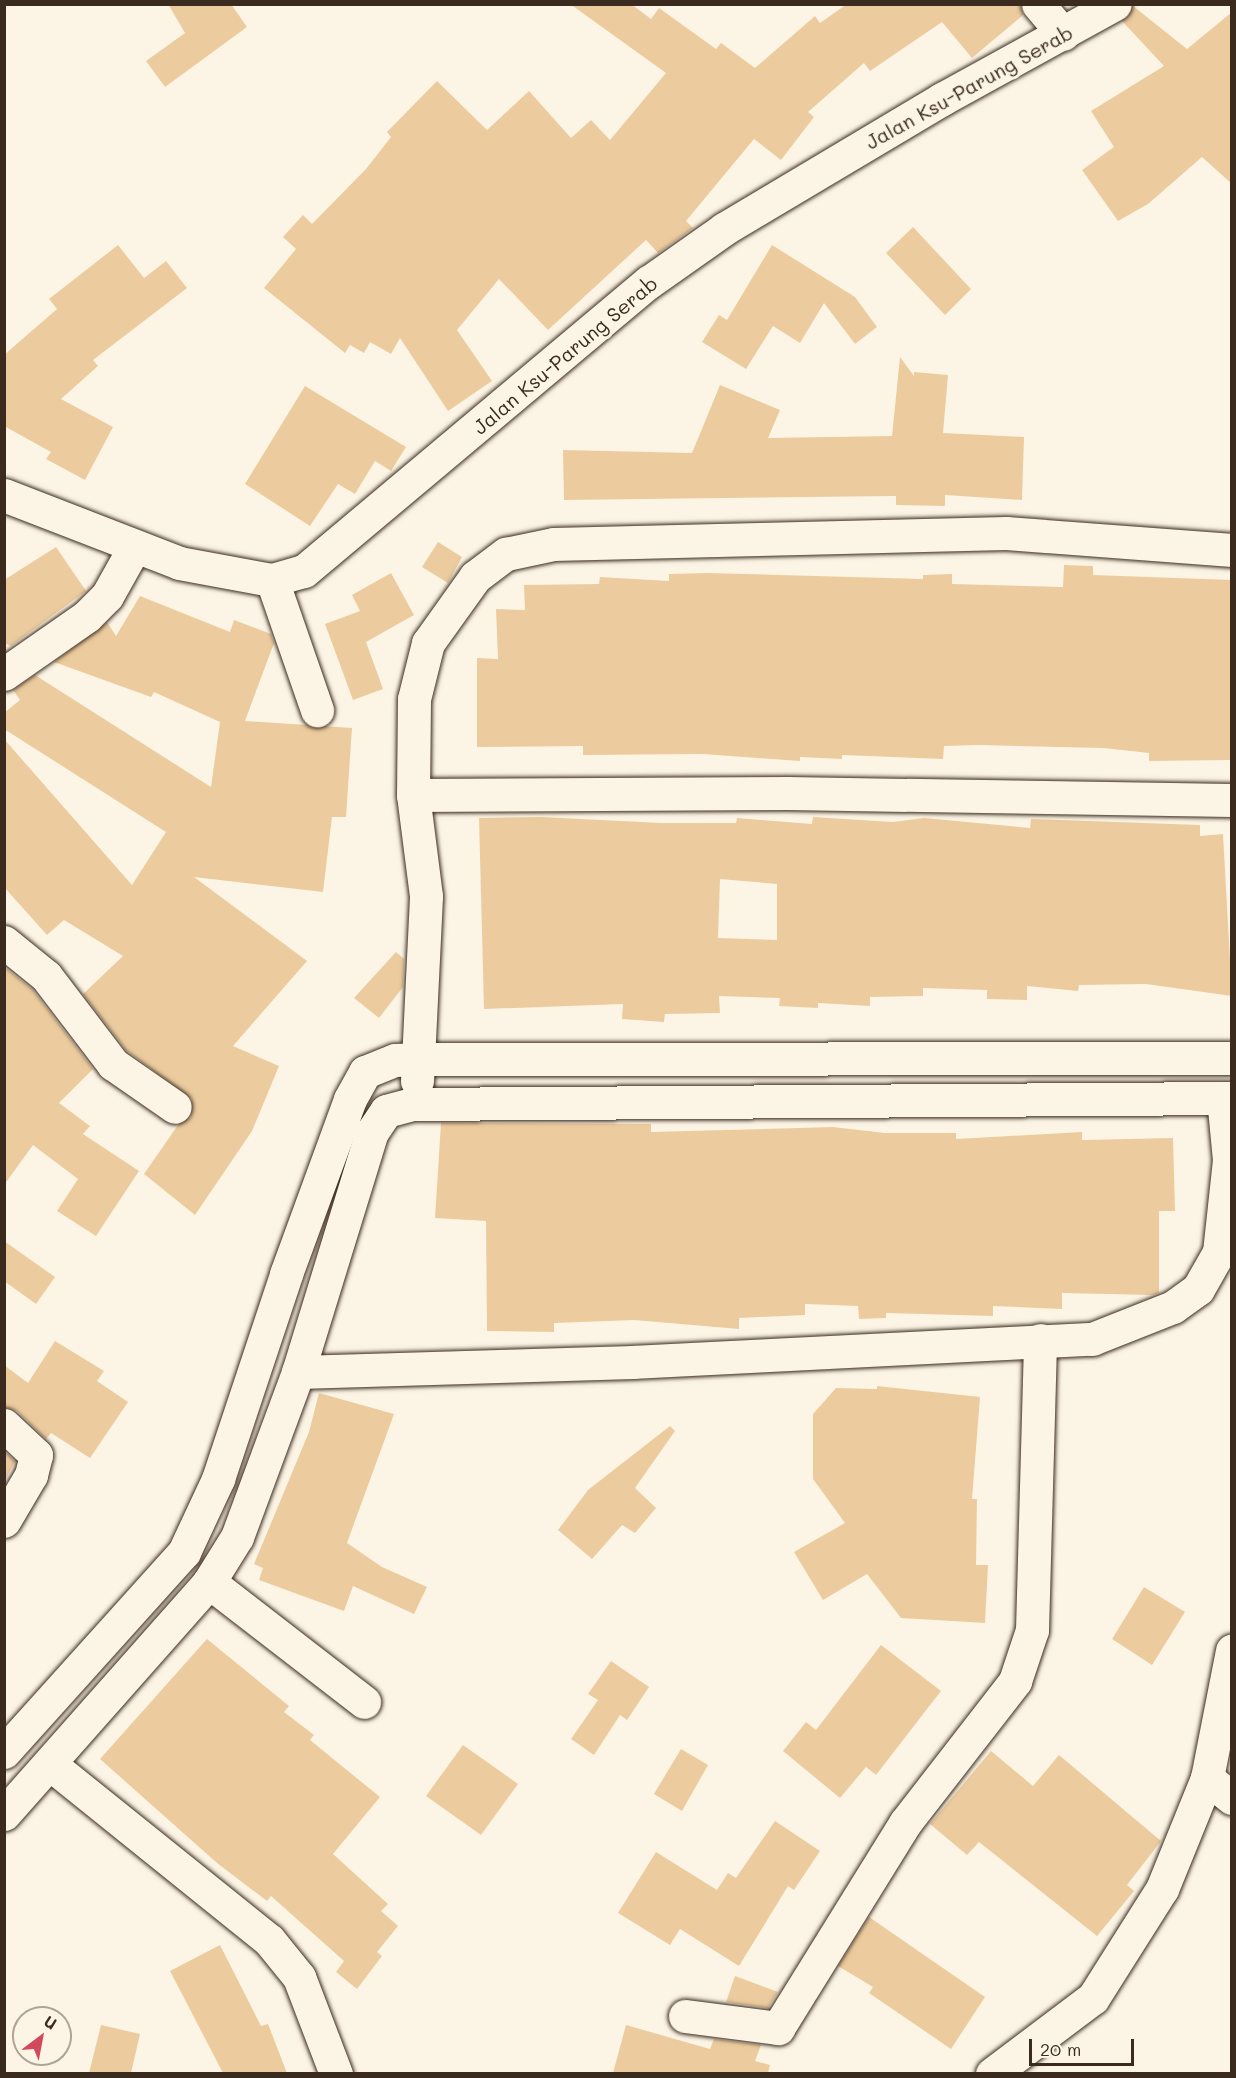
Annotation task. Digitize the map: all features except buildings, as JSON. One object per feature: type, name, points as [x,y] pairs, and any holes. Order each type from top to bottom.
[{"type":"street","points":[[1038,4],[1063,34]]},
{"type":"street","name":"Jalan Ksu-Parung Serab","points":[[4,495],[179,563],[272,580],[304,571],[649,282],[724,229],[942,99],[1115,4]]},
{"type":"street","points":[[413,1104],[422,1059],[426,896],[413,795],[414,699],[428,643],[475,577],[506,554],[553,544],[1006,533],[1232,550]]},
{"type":"street","points":[[4,674],[87,616],[107,596],[135,546]]},
{"type":"street","points":[[272,580],[317,710]]},
{"type":"street","points":[[413,795],[787,793],[1232,800]]},
{"type":"street","points":[[4,942],[46,976],[92,1042],[113,1064],[175,1107]]},
{"type":"street","points":[[4,1752],[184,1552],[218,1479],[350,1100],[365,1072],[395,1060],[422,1059],[1232,1058]]},
{"type":"street","points":[[4,1814],[209,1582],[237,1537],[298,1372],[372,1132],[386,1111],[413,1104],[1227,1098],[1229,1160],[1219,1252],[1198,1289],[1145,1320],[1092,1339],[633,1362],[298,1372]]},
{"type":"street","points":[[350,1100],[372,1132]]},
{"type":"street","points":[[685,2016],[778,2028],[904,1822],[1015,1681],[1032,1630],[1040,1340]]},
{"type":"street","points":[[4,1425],[36,1455],[32,1475],[4,1521]]},
{"type":"street","points":[[209,1582],[364,1702]]},
{"type":"street","points":[[992,2073],[1093,1998],[1162,1889],[1219,1788],[1232,1650]]},
{"type":"street","points":[[50,1764],[269,1940],[299,1977],[336,2073]]}]
